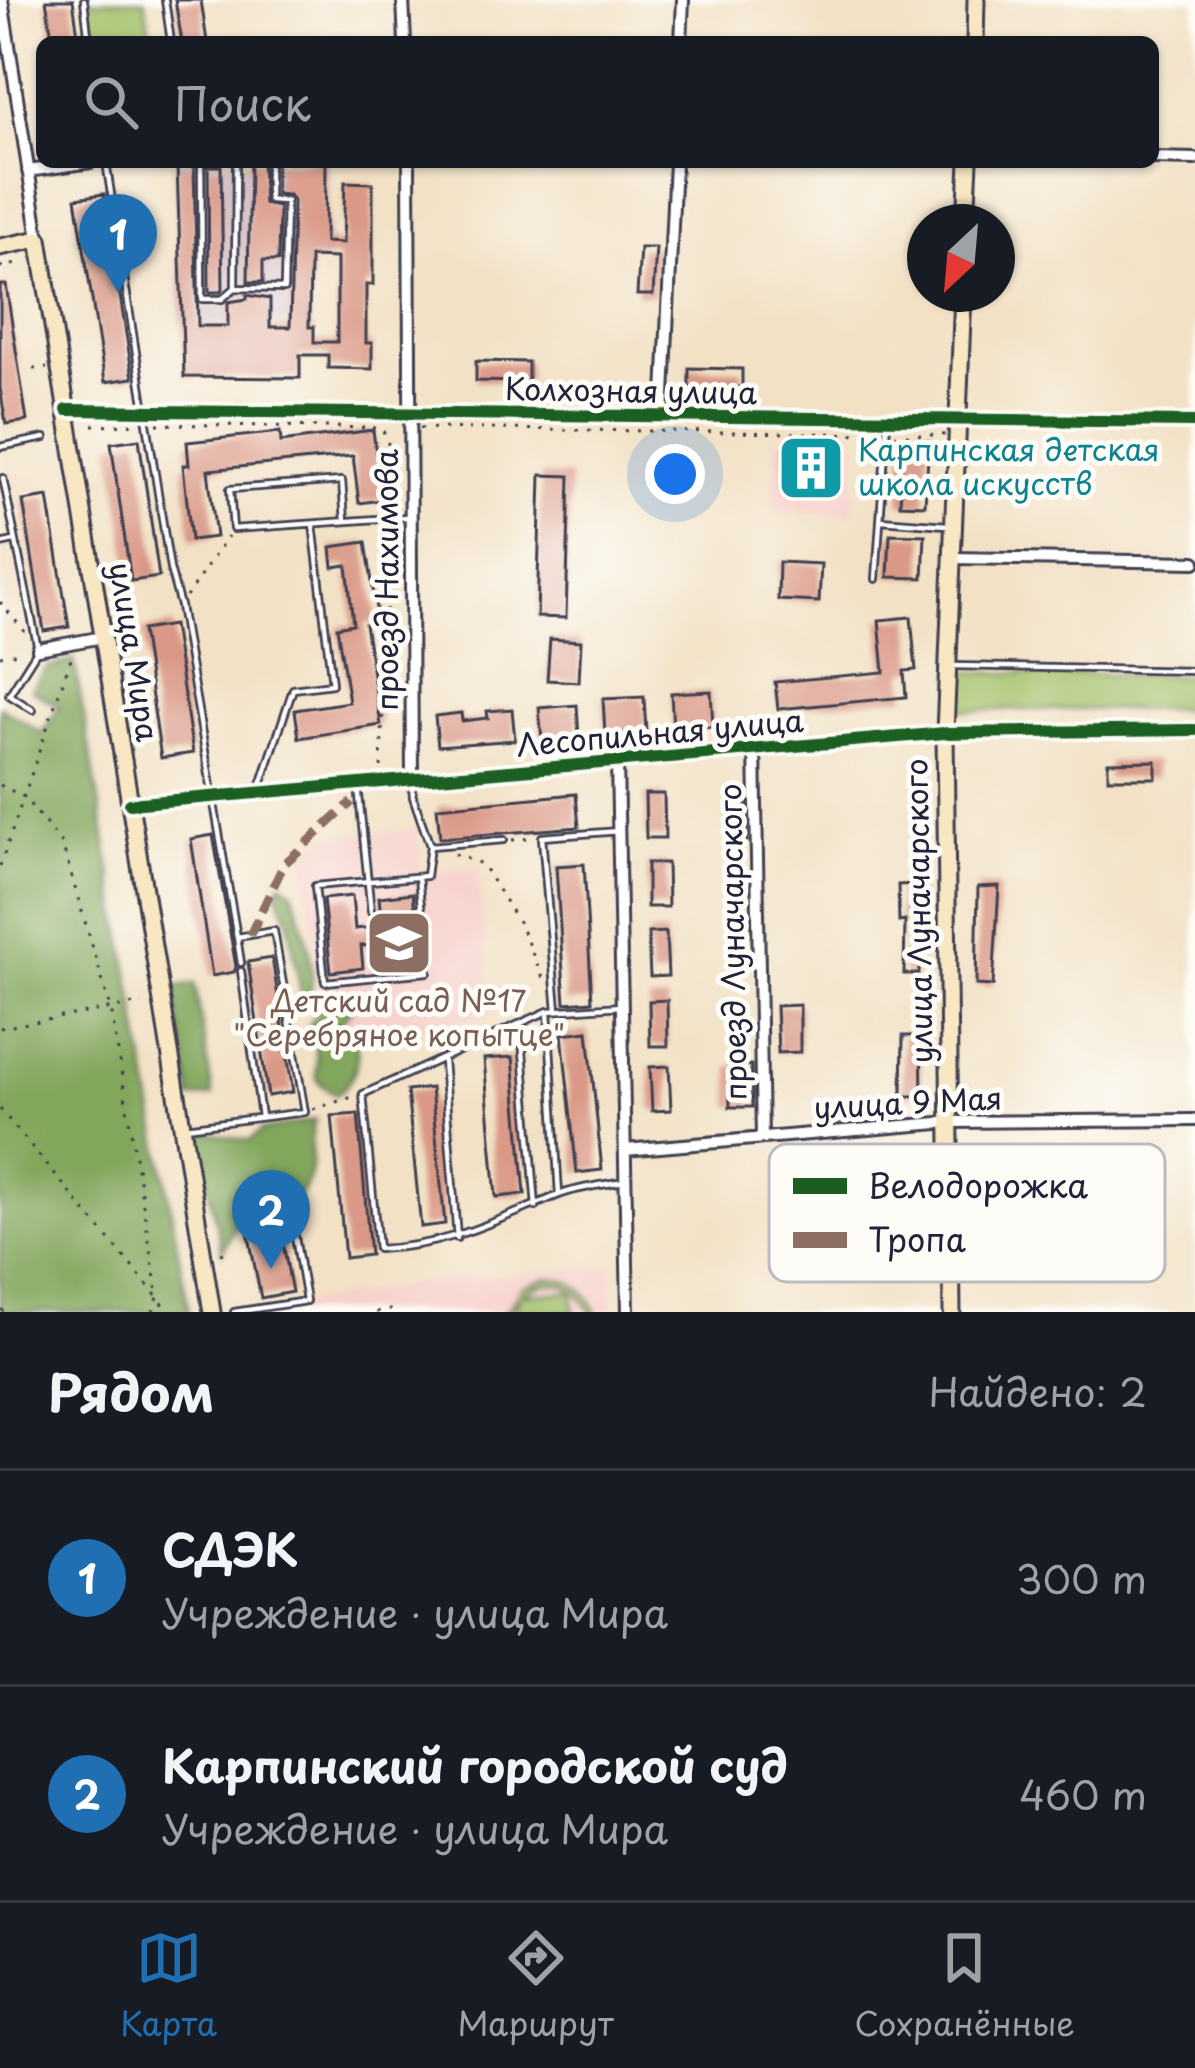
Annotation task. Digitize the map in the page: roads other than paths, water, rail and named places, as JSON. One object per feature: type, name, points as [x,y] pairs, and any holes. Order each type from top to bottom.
[{"type":"main road","points":[[974,36],[976,0]]},
{"type":"main road","points":[[967,204],[969,168]]},
{"type":"main road","points":[[0,247],[39,238]]},
{"type":"main road","name":"улица Мира","points":[[39,238],[212,1312]]},
{"type":"main road","name":"улица Луначарского","points":[[950,1144],[945,733],[962,312]]},
{"type":"main road","name":"улица Луначарского","points":[[952,1282],[952,1312]]},
{"type":"street","name":"улица Мира","points":[[2,0],[5,60],[39,238]]},
{"type":"street","points":[[403,0],[405,36]]},
{"type":"street","points":[[681,36],[683,0]]},
{"type":"street","points":[[1159,158],[1195,159]]},
{"type":"street","points":[[28,171],[49,168]]},
{"type":"street","name":"проезд Нахимова","points":[[409,168],[412,782]]},
{"type":"street","points":[[663,416],[675,168]]},
{"type":"street","name":"Колхозная улица","points":[[67,410],[888,418],[956,427],[1195,422]]},
{"type":"street","points":[[951,558],[1195,562]]},
{"type":"street","points":[[38,649],[104,637]]},
{"type":"street","name":"Лесопильная улица","points":[[130,804],[945,733],[1195,730]]},
{"type":"street","name":"проезд Луначарского","points":[[754,747],[762,1137]]},
{"type":"street","points":[[617,762],[628,1312]]},
{"type":"street","name":"улица 9 Мая","points":[[625,1150],[950,1122],[1195,1120]]},
{"type":"lane","points":[[83,0],[88,36]]},
{"type":"lane","points":[[165,0],[170,36]]},
{"type":"lane","points":[[107,168],[170,569],[237,937],[262,1117]]},
{"type":"lane","points":[[201,168],[202,298],[222,299],[235,288],[284,290],[286,201],[269,200],[269,168]]},
{"type":"lane","points":[[235,288],[236,168]]},
{"type":"lane","points":[[876,579],[888,418]]},
{"type":"lane","points":[[0,447],[45,438]]},
{"type":"lane","points":[[3,478],[38,649],[10,695],[34,710]]},
{"type":"lane","points":[[345,521],[342,481],[230,489],[233,529],[412,517]]},
{"type":"lane","points":[[880,520],[952,525]]},
{"type":"lane","points":[[258,794],[292,689],[332,685],[313,524]]},
{"type":"lane","points":[[0,544],[14,541]]},
{"type":"lane","points":[[947,666],[1195,671]]},
{"type":"lane","points":[[412,782],[430,846],[426,876],[315,886],[325,982],[428,972],[418,877]]},
{"type":"lane","points":[[358,786],[371,912]]},
{"type":"lane","points":[[559,1195],[542,837],[619,831]]},
{"type":"lane","points":[[430,846],[504,840]]},
{"type":"lane","points":[[182,1127],[305,1112],[274,931],[237,937]]},
{"type":"lane","points":[[622,1006],[553,1011],[363,1094],[378,1249],[420,1247],[457,1238],[559,1195],[625,1181]]},
{"type":"lane","points":[[520,1026],[536,1207]]},
{"type":"lane","points":[[443,1060],[457,1238]]},
{"type":"lane","points":[[234,1312],[306,1301],[289,1202]]},
{"type":"place","name":"СДЭК","points":[[118,293]]},
{"type":"place","name":"Карпинская детская школа искусств","points":[[811,468]]},
{"type":"place","name":"Детский сад №17 \"Серебряное копытце\"","points":[[399,943]]},
{"type":"place","name":"Карпинский городской суд","points":[[271,1269]]}]
